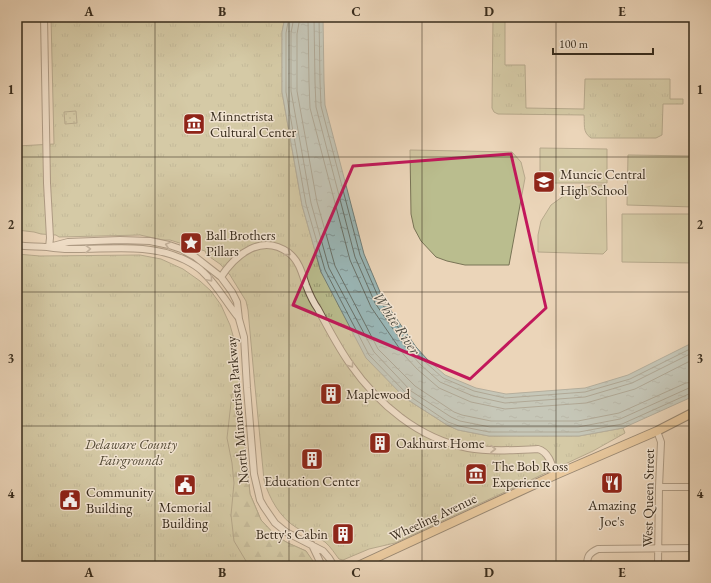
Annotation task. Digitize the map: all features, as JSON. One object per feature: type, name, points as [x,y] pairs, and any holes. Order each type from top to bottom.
[{"type":"main road","name":"Wheeling Avenue","points":[[358,566],[555,475],[657,431],[694,412]]},
{"type":"street","points":[[44,17],[49,247]]},
{"type":"street","name":"North Minnetrista Parkway","points":[[49,247],[68,242],[126,240],[150,241],[181,249],[194,256],[221,277],[237,302],[239,319],[244,337],[246,381],[254,474],[260,500],[275,523],[286,532],[323,551],[334,566]]},
{"type":"street","name":"North Minnetrista Parkway","points":[[17,245],[68,249],[142,249],[175,255],[190,262],[202,271],[222,294],[230,308],[239,319]]},
{"type":"street","points":[[221,277],[233,261],[254,247],[264,245],[283,249],[298,263],[315,306],[349,363],[374,394],[390,408],[406,421],[425,433],[444,442],[481,450],[542,450],[549,459],[555,475]]},
{"type":"street","name":"West Queen Street","points":[[657,431],[661,442],[658,566]]},
{"type":"street","points":[[659,487],[694,487]]},
{"type":"street","points":[[312,545],[322,566]]},
{"type":"street","points":[[587,566],[589,554],[601,548],[694,548]]},
{"type":"highlighted area","points":[[511,154],[546,308],[470,379],[293,305],[353,166]]},
{"type":"green space","points":[[51,17],[285,17],[282,32],[282,92],[302,205],[321,272],[405,398],[447,425],[458,430],[489,436],[579,436],[623,428],[625,433],[593,451],[395,543],[369,549],[343,560],[339,559],[325,542],[297,528],[285,519],[269,494],[264,480],[248,310],[246,301],[230,275],[220,264],[207,255],[205,251],[170,240],[140,235],[59,237],[56,235],[17,230],[17,146],[54,144]]},
{"type":"green space","points":[[493,17],[502,17],[502,21],[505,21],[505,65],[525,65],[526,108],[584,109],[585,79],[670,79],[670,99],[683,99],[683,104],[663,104],[662,135],[656,138],[591,138],[585,130],[584,115],[498,114],[494,112],[492,108]]},
{"type":"green space","points":[[76,111],[77,123],[65,124],[64,112]]},
{"type":"green space","points":[[540,148],[607,149],[607,183],[540,183]]},
{"type":"green space","points":[[410,150],[512,152],[521,162],[525,178],[509,265],[465,265],[447,261],[436,257],[421,241],[414,228],[411,214]]},
{"type":"green space","points":[[628,155],[694,156],[694,207],[627,205]]},
{"type":"green space","points":[[596,185],[606,185],[607,250],[603,254],[538,252],[538,235],[541,221],[551,205],[569,192]]},
{"type":"green space","points":[[622,214],[694,214],[694,263],[622,262]]},
{"type":"green space","name":"Delaware County Fairgrounds","points":[[17,254],[40,256],[140,255],[161,259],[183,269],[211,291],[221,305],[230,325],[236,346],[250,494],[261,520],[276,536],[306,551],[315,566],[17,566]]},
{"type":"green space","points":[[232,394],[240,394],[250,494],[261,520],[276,536],[306,551],[313,561],[310,566],[249,566],[234,541],[231,515],[234,483],[227,438]]},
{"type":"water","name":"White River","points":[[285,17],[323,17],[325,105],[364,254],[383,299],[416,347],[427,359],[445,375],[476,388],[506,394],[585,388],[628,375],[694,342],[694,396],[623,428],[579,436],[489,436],[458,430],[447,425],[405,398],[366,358],[321,272],[302,205],[282,92],[282,32]]},
{"type":"place","name":"Minnetrista Cultural Center","points":[[194,124]]},
{"type":"place","name":"Muncie Central High School","points":[[544,182]]},
{"type":"place","name":"Ball Brothers Pillars","points":[[191,243]]},
{"type":"place","name":"Maplewood","points":[[331,394]]},
{"type":"place","name":"Oakhurst Home","points":[[380,443]]},
{"type":"place","name":"Education Center","points":[[312,459]]},
{"type":"place","name":"The Bob Ross Experience","points":[[476,474]]},
{"type":"place","name":"Amazing Joe's","points":[[612,483]]},
{"type":"place","name":"Memorial Building","points":[[185,485]]},
{"type":"place","name":"Community Building","points":[[70,500]]},
{"type":"place","name":"Betty's Cabin","points":[[343,534]]}]
